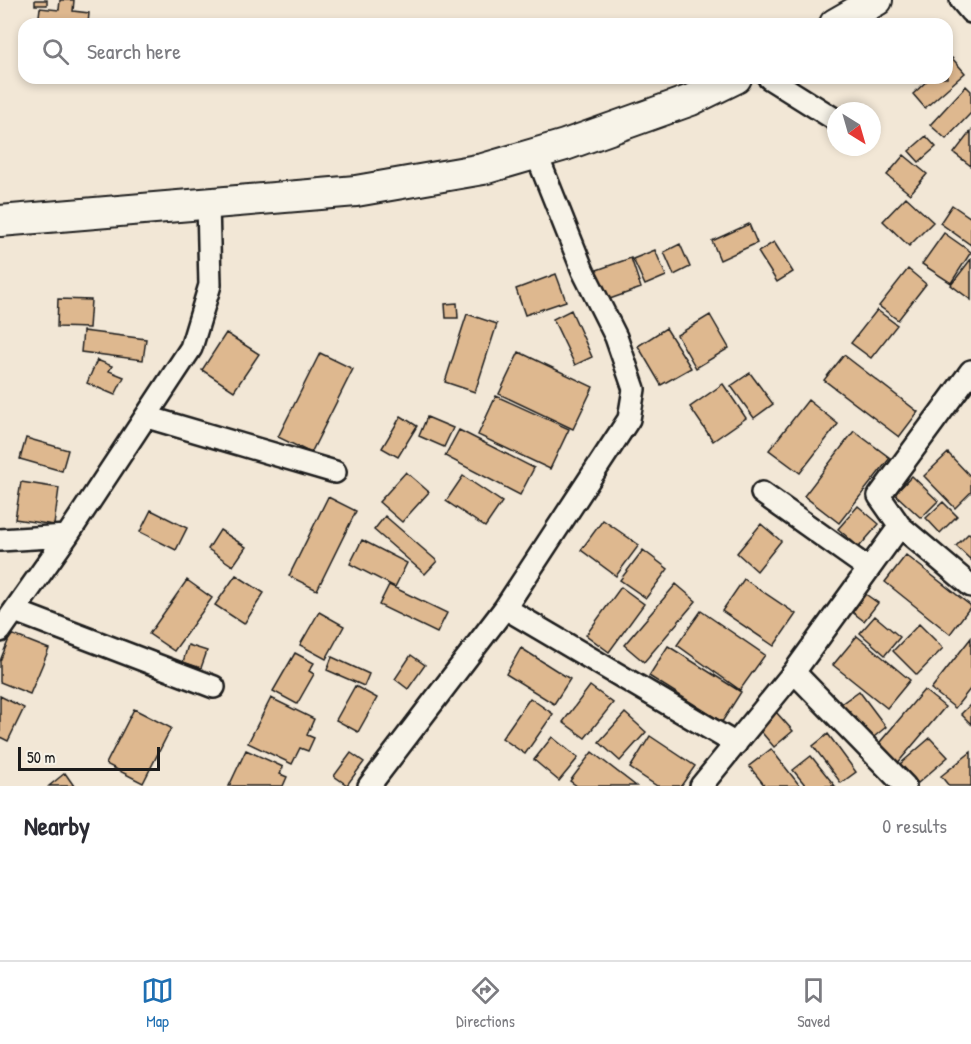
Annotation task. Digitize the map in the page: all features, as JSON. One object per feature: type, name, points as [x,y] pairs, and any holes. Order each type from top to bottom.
[{"type":"street","points":[[846,18],[877,0]]},
{"type":"street","points":[[961,0],[971,12]]},
{"type":"street","points":[[0,221],[357,191],[483,169],[691,100],[724,84]]},
{"type":"street","points":[[779,84],[827,114]]},
{"type":"street","points":[[369,786],[505,608],[629,419],[634,388],[616,337],[583,271],[536,153]]},
{"type":"street","points":[[0,631],[68,536],[191,348],[210,285],[208,202]]},
{"type":"street","points":[[971,371],[879,496],[900,526],[971,586]]},
{"type":"street","points":[[147,417],[335,472]]},
{"type":"street","points":[[762,493],[869,569]]},
{"type":"street","points":[[701,786],[794,672],[900,526]]},
{"type":"street","points":[[0,540],[68,536]]},
{"type":"street","points":[[505,608],[736,744]]},
{"type":"street","points":[[15,611],[214,687]]},
{"type":"street","points":[[794,672],[905,786]]},
{"type":"building","points":[[35,0],[47,0],[47,5],[35,5]]},
{"type":"building","points":[[60,0],[74,0],[73,11],[89,13],[89,18],[39,18],[40,8],[59,10]]},
{"type":"building","points":[[953,59],[965,73],[953,84]]},
{"type":"building","points":[[924,84],[952,84],[925,108],[913,94]]},
{"type":"building","points":[[966,86],[971,91],[971,113],[946,139],[930,125]]},
{"type":"building","points":[[971,131],[971,166],[954,153]]},
{"type":"building","points":[[926,136],[936,147],[919,162],[909,151]]},
{"type":"building","points":[[904,155],[927,174],[910,194],[887,175]]},
{"type":"building","points":[[906,197],[933,222],[909,246],[883,221]]},
{"type":"building","points":[[952,205],[971,218],[971,245],[940,223]]},
{"type":"building","points":[[749,224],[757,243],[720,260],[712,241]]},
{"type":"building","points":[[944,233],[971,252],[951,283],[922,264]]},
{"type":"building","points":[[774,242],[793,272],[777,282],[758,252]]},
{"type":"building","points":[[680,244],[690,267],[674,275],[664,252]]},
{"type":"building","points":[[655,250],[666,276],[645,285],[633,259]]},
{"type":"building","points":[[631,258],[641,288],[604,301],[594,271]]},
{"type":"building","points":[[971,259],[971,300],[951,285]]},
{"type":"building","points":[[908,269],[926,284],[898,320],[879,306]]},
{"type":"building","points":[[556,274],[566,301],[525,315],[516,289]]},
{"type":"building","points":[[58,299],[91,300],[89,328],[57,327]]},
{"type":"building","points":[[457,303],[458,318],[446,318],[445,304]]},
{"type":"building","points":[[571,310],[592,357],[575,365],[553,319]]},
{"type":"building","points":[[877,310],[897,325],[871,358],[851,343]]},
{"type":"building","points":[[467,314],[497,324],[475,392],[445,382]]},
{"type":"building","points":[[710,315],[729,348],[696,368],[677,335]]},
{"type":"building","points":[[666,328],[691,368],[661,385],[638,346]]},
{"type":"building","points":[[83,331],[146,339],[143,360],[81,352]]},
{"type":"building","points":[[226,333],[259,354],[234,391],[202,370]]},
{"type":"building","points":[[519,352],[593,387],[573,429],[499,394]]},
{"type":"building","points":[[320,353],[353,369],[311,453],[278,437]]},
{"type":"building","points":[[844,355],[918,412],[899,437],[824,380]]},
{"type":"building","points":[[97,360],[112,366],[109,371],[124,377],[115,395],[87,383]]},
{"type":"building","points":[[750,373],[773,404],[754,418],[731,386]]},
{"type":"building","points":[[723,384],[746,418],[713,441],[690,407]]},
{"type":"building","points":[[496,396],[569,429],[550,469],[478,435]]},
{"type":"building","points":[[808,400],[838,424],[800,473],[769,450]]},
{"type":"building","points":[[401,416],[417,426],[398,457],[382,448]]},
{"type":"building","points":[[427,417],[453,428],[444,447],[419,436]]},
{"type":"building","points":[[459,430],[534,468],[520,495],[445,456]]},
{"type":"building","points":[[854,431],[890,458],[839,523],[804,496]]},
{"type":"building","points":[[26,438],[68,450],[62,471],[20,459]]},
{"type":"building","points":[[948,453],[971,477],[971,492],[955,508],[924,476]]},
{"type":"building","points":[[406,472],[429,492],[402,522],[379,502]]},
{"type":"building","points":[[463,476],[502,502],[485,527],[446,501]]},
{"type":"building","points":[[912,476],[938,501],[921,518],[895,494]]},
{"type":"building","points":[[21,482],[59,488],[54,525],[15,519]]},
{"type":"building","points":[[328,497],[356,511],[317,590],[289,576]]},
{"type":"building","points":[[943,502],[957,516],[940,533],[926,518]]},
{"type":"building","points":[[858,506],[879,524],[859,547],[838,529]]},
{"type":"building","points":[[151,510],[187,528],[176,550],[140,532]]},
{"type":"building","points":[[385,516],[437,561],[425,574],[374,530]]},
{"type":"building","points":[[603,520],[639,545],[616,576],[581,550]]},
{"type":"building","points":[[761,524],[781,541],[757,571],[737,553]]},
{"type":"building","points":[[220,530],[246,547],[233,566],[208,549]]},
{"type":"building","points":[[969,533],[971,535],[971,560],[956,546]]},
{"type":"building","points":[[362,540],[407,563],[395,587],[350,564]]},
{"type":"building","points":[[643,550],[668,569],[646,598],[620,580]]},
{"type":"building","points":[[906,555],[971,606],[950,634],[885,582]]},
{"type":"building","points":[[236,575],[264,593],[244,624],[215,605]]},
{"type":"building","points":[[744,579],[796,614],[774,646],[722,611]]},
{"type":"building","points":[[187,580],[212,598],[174,651],[149,634]]},
{"type":"building","points":[[676,584],[696,601],[644,662],[624,645]]},
{"type":"building","points":[[389,585],[447,613],[437,633],[379,605]]},
{"type":"building","points":[[621,587],[644,604],[609,652],[586,635]]},
{"type":"building","points":[[864,593],[878,603],[864,621],[851,611]]},
{"type":"building","points":[[701,611],[765,655],[740,690],[677,645]]},
{"type":"building","points":[[319,612],[344,626],[326,659],[300,645]]},
{"type":"building","points":[[875,616],[900,637],[885,655],[860,633]]},
{"type":"building","points":[[919,624],[943,648],[917,675],[893,651]]},
{"type":"building","points":[[11,634],[49,649],[30,694],[0,682],[0,661]]},
{"type":"building","points":[[857,636],[910,680],[887,708],[833,665]]},
{"type":"building","points":[[971,638],[971,688],[955,708],[931,689]]},
{"type":"building","points":[[188,645],[207,651],[201,668],[183,662]]},
{"type":"building","points":[[668,646],[741,692],[722,722],[649,676]]},
{"type":"building","points":[[521,648],[570,679],[554,704],[506,674]]},
{"type":"building","points":[[295,653],[314,663],[309,671],[314,674],[297,704],[273,691]]},
{"type":"building","points":[[411,655],[425,665],[408,689],[395,679]]},
{"type":"building","points":[[332,657],[369,674],[364,686],[327,670]]},
{"type":"building","points":[[355,686],[377,698],[358,732],[336,720]]},
{"type":"building","points":[[590,686],[613,703],[585,738],[563,722]]},
{"type":"building","points":[[924,690],[945,707],[896,765],[875,748]]},
{"type":"building","points":[[859,691],[886,727],[869,741],[841,704]]},
{"type":"building","points":[[0,696],[24,708],[8,741],[0,737]]},
{"type":"building","points":[[271,698],[314,719],[307,735],[314,738],[308,751],[300,748],[292,764],[248,743]]},
{"type":"building","points":[[530,698],[553,714],[525,754],[502,738]]},
{"type":"building","points":[[971,704],[971,724],[961,714]]},
{"type":"building","points":[[134,709],[171,728],[143,783],[106,764]]},
{"type":"building","points":[[776,712],[793,731],[774,747],[758,728]]},
{"type":"building","points":[[625,713],[646,732],[620,761],[599,742]]},
{"type":"building","points":[[828,734],[856,772],[841,783],[813,746]]},
{"type":"building","points":[[650,736],[695,766],[681,786],[657,786],[630,768]]},
{"type":"building","points":[[552,737],[578,758],[559,781],[534,760]]},
{"type":"building","points":[[930,738],[948,757],[918,783],[900,764]]},
{"type":"building","points":[[771,749],[800,786],[765,786],[749,766]]},
{"type":"building","points":[[246,750],[283,767],[280,774],[287,777],[283,786],[229,786]]},
{"type":"building","points":[[592,752],[636,786],[577,786],[570,781]]},
{"type":"building","points":[[971,752],[971,786],[949,786],[941,776]]},
{"type":"building","points":[[351,753],[364,762],[347,785],[334,776]]},
{"type":"building","points":[[811,756],[835,786],[806,786],[793,770]]},
{"type":"building","points":[[65,773],[74,786],[49,786]]}]
